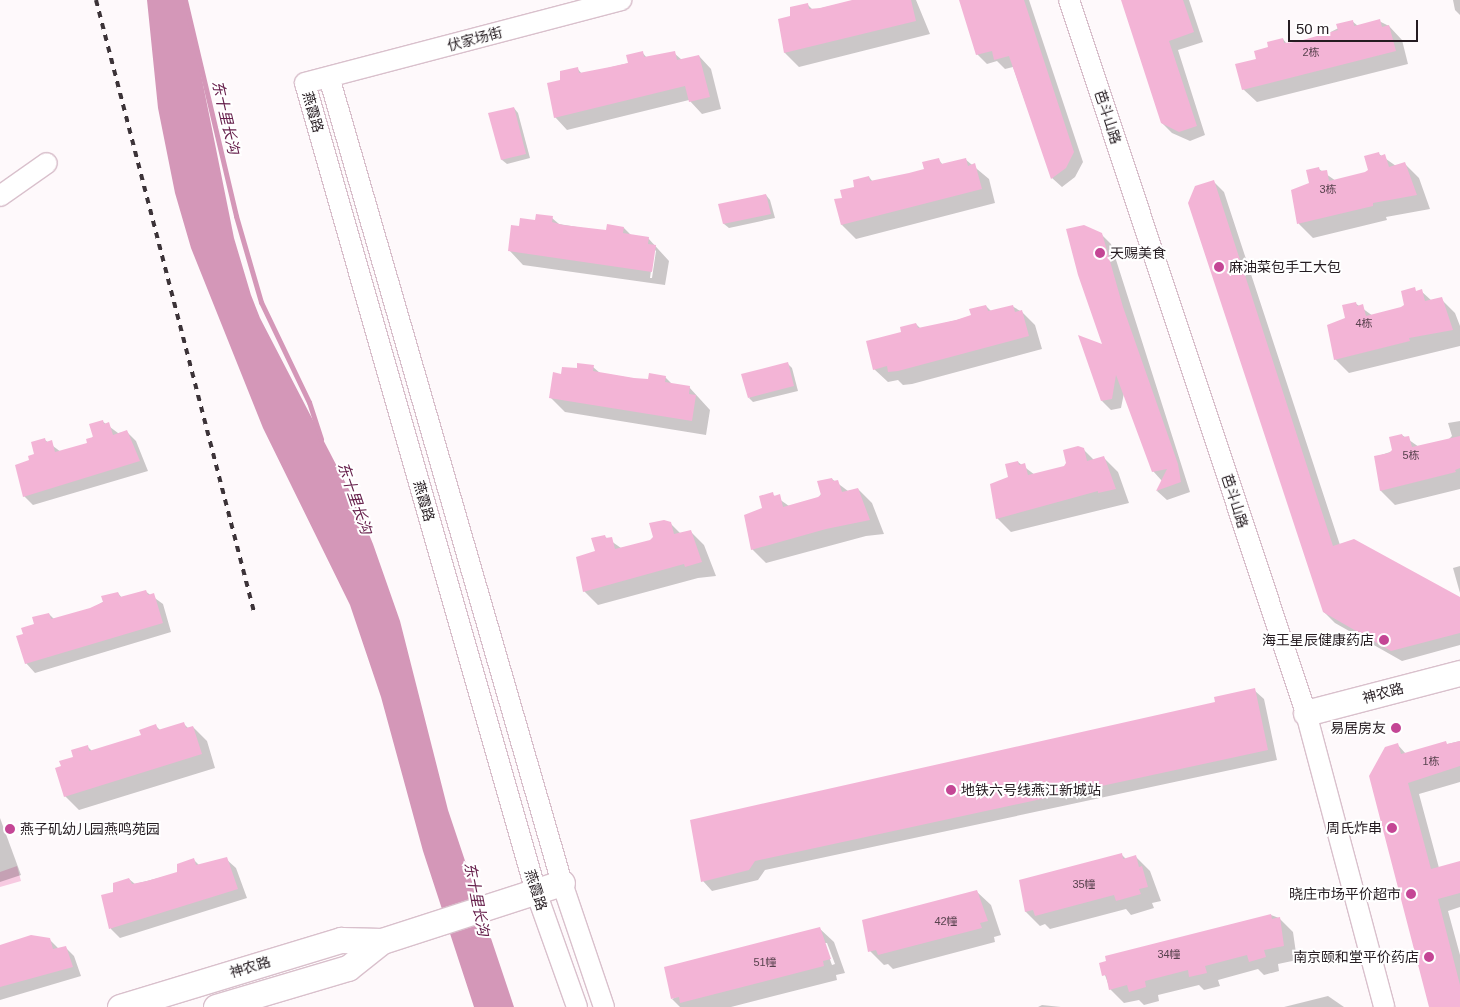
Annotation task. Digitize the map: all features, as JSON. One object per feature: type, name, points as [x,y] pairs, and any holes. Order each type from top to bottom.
[{"type":"street","name":"伏家场街","points":[[329,77],[621,0]]},
{"type":"street","name":"芭斗山路","points":[[1069,0],[1306,713],[1384,1007]]},
{"type":"street","name":"燕霞路","points":[[577,1007],[536,892],[305,83],[329,77],[562,883],[604,1007]]},
{"type":"street","points":[[0,196],[47,163]]},
{"type":"street","name":"神农路","points":[[1306,713],[1460,673]]},
{"type":"street","name":"神农路","points":[[120,1007],[341,940],[382,941],[499,905],[562,883]]},
{"type":"street","name":"神农路","points":[[216,1007],[348,968],[382,941]]},
{"type":"shaded area","points":[[17,866],[21,881],[0,887],[0,872]]},
{"type":"water","points":[[147,0],[186,0],[234,238],[251,295],[260,318],[357,505],[373,544],[400,621],[448,810],[514,1007],[474,1007],[423,851],[381,697],[350,605],[263,428],[191,248],[175,193],[158,108]]},
{"type":"building","points":[[852,0],[911,0],[916,21],[784,53],[778,19],[790,16],[790,7],[808,3],[809,9],[820,8]]},
{"type":"building","points":[[959,0],[1024,0],[1074,152],[1066,168],[1051,179],[1009,56],[994,60],[992,51],[976,55]]},
{"type":"building","points":[[1121,0],[1183,0],[1194,32],[1169,41],[1197,126],[1179,132],[1161,123]]},
{"type":"building","points":[[1380,19],[1382,27],[1389,25],[1396,51],[1242,90],[1235,64],[1256,59],[1254,51],[1268,47],[1267,42],[1283,38],[1284,43],[1296,42],[1338,30],[1336,24],[1353,20],[1354,26]]},
{"type":"building","points":[[643,51],[644,57],[675,51],[677,60],[699,55],[710,97],[689,102],[685,86],[554,118],[547,83],[560,80],[560,71],[578,67],[579,73],[628,63],[626,55]]},
{"type":"building","points":[[514,107],[526,154],[501,160],[488,113]]},
{"type":"building","points":[[1379,152],[1380,156],[1385,154],[1389,167],[1405,162],[1417,195],[1373,203],[1373,206],[1297,224],[1291,190],[1309,183],[1306,170],[1319,167],[1320,171],[1327,170],[1329,181],[1365,172],[1368,170],[1364,156]]},
{"type":"building","points":[[939,158],[941,164],[966,158],[968,166],[975,163],[982,189],[841,225],[834,199],[842,198],[840,190],[854,187],[853,180],[869,176],[870,181],[909,173],[924,169],[922,162]]},
{"type":"building","points":[[1214,180],[1333,546],[1354,539],[1460,597],[1460,633],[1391,651],[1323,612],[1188,203],[1195,186]]},
{"type":"building","points":[[766,194],[771,214],[723,224],[718,204]]},
{"type":"building","points":[[536,214],[553,216],[552,222],[563,225],[606,230],[607,224],[624,227],[623,233],[649,237],[648,244],[656,245],[652,272],[508,251],[511,225],[519,226],[520,218],[535,220]]},
{"type":"building","points":[[1084,225],[1102,233],[1123,307],[1178,464],[1181,482],[1156,491],[1167,469],[1152,472],[1116,375],[1112,399],[1101,401],[1078,335],[1102,344],[1078,275],[1066,229]]},
{"type":"building","points":[[1415,287],[1416,291],[1422,289],[1425,301],[1442,297],[1453,330],[1409,338],[1410,341],[1334,360],[1327,325],[1345,318],[1342,305],[1356,302],[1357,306],[1363,304],[1366,316],[1401,307],[1404,305],[1401,291]]},
{"type":"building","points":[[986,305],[988,311],[1013,305],[1015,312],[1022,310],[1029,336],[898,371],[888,372],[887,366],[873,370],[866,341],[901,332],[900,327],[916,323],[918,328],[956,320],[971,315],[969,309]]},
{"type":"building","points":[[788,362],[794,386],[748,398],[741,374]]},
{"type":"building","points":[[577,363],[594,365],[593,371],[634,378],[648,379],[649,373],[666,376],[665,382],[690,386],[689,394],[696,395],[692,421],[549,398],[553,372],[561,374],[562,367],[577,368]]},
{"type":"building","points":[[103,420],[104,424],[109,422],[113,435],[127,430],[140,461],[23,497],[15,465],[29,460],[28,456],[34,454],[31,442],[45,438],[46,442],[52,440],[55,452],[87,443],[86,439],[93,437],[89,424]]},
{"type":"building","points":[[1402,434],[1403,437],[1409,436],[1412,447],[1460,436],[1460,468],[1455,470],[1456,472],[1380,491],[1374,456],[1389,453],[1392,450],[1389,437]]},
{"type":"building","points":[[1078,446],[1084,448],[1087,461],[1104,456],[1116,489],[1098,493],[1098,491],[996,519],[990,484],[1008,477],[1005,464],[1018,461],[1019,465],[1025,463],[1028,475],[1064,466],[1066,463],[1063,450]]},
{"type":"building","points":[[832,478],[833,481],[838,480],[842,492],[858,488],[870,520],[826,529],[751,550],[744,515],[762,508],[759,496],[773,492],[774,496],[780,494],[783,507],[818,497],[821,495],[817,481]]},
{"type":"building","points":[[664,520],[671,522],[674,534],[691,530],[702,562],[685,567],[684,564],[583,592],[576,557],[595,551],[591,538],[605,535],[606,538],[612,537],[615,549],[650,540],[653,537],[649,523]]},
{"type":"building","points":[[146,590],[148,595],[154,593],[163,623],[25,664],[16,636],[23,634],[21,628],[34,624],[32,617],[49,613],[51,619],[90,608],[103,602],[101,596],[118,592],[120,597]]},
{"type":"building","name":"地铁六号线燕江新城站","points":[[1255,688],[1268,750],[755,861],[749,870],[701,882],[690,820],[1215,702],[1214,697]]},
{"type":"building","points":[[184,722],[186,728],[193,726],[202,754],[64,797],[55,768],[61,766],[59,761],[73,757],[71,750],[88,745],[89,751],[141,735],[139,730],[156,724],[158,730]]},
{"type":"building","points":[[1446,741],[1447,744],[1460,741],[1460,766],[1408,783],[1431,869],[1460,861],[1460,893],[1438,899],[1460,985],[1460,1007],[1429,1007],[1369,776],[1385,747],[1398,743],[1401,754]]},
{"type":"building","points":[[1122,853],[1123,859],[1136,855],[1139,867],[1142,866],[1148,887],[1139,889],[1141,894],[1116,901],[1114,895],[1035,916],[1033,910],[1025,912],[1019,880]]},
{"type":"building","points":[[227,857],[238,889],[109,929],[101,895],[113,892],[113,883],[129,878],[132,884],[177,872],[177,864],[194,858],[196,865]]},
{"type":"building","points":[[977,890],[988,921],[980,923],[982,928],[878,955],[876,950],[868,952],[862,920]]},
{"type":"building","points":[[1271,914],[1272,919],[1280,917],[1284,946],[1264,950],[1266,957],[1249,962],[1247,955],[1205,966],[1207,973],[1189,977],[1188,970],[1145,981],[1146,987],[1129,992],[1127,985],[1109,990],[1106,975],[1102,976],[1099,963],[1106,961],[1105,956]]},
{"type":"building","points":[[820,927],[831,959],[823,961],[824,966],[680,1003],[679,997],[671,999],[664,967]]},
{"type":"building","points":[[31,935],[50,938],[53,949],[66,946],[73,967],[0,987],[0,945]]},
{"type":"waterway","name":"东十里长沟","points":[[185,0],[236,216],[261,302],[309,402],[321,439]]},
{"type":"railway","points":[[96,0],[254,612]]},
{"type":"place","name":"天赐美食","points":[[1100,253]]},
{"type":"place","name":"麻油菜包手工大包","points":[[1219,267]]},
{"type":"place","name":"海王星辰健康药店","points":[[1384,640]]},
{"type":"place","name":"易居房友","points":[[1396,728]]},
{"type":"place","name":"地铁六号线燕江新城站","points":[[951,790]]},
{"type":"place","name":"周氏炸串","points":[[1392,828]]},
{"type":"place","name":"燕子矶幼儿园燕鸣苑园","points":[[10,829]]},
{"type":"place","name":"晓庄市场平价超市","points":[[1411,894]]},
{"type":"place","name":"南京颐和堂平价药店","points":[[1429,957]]}]
